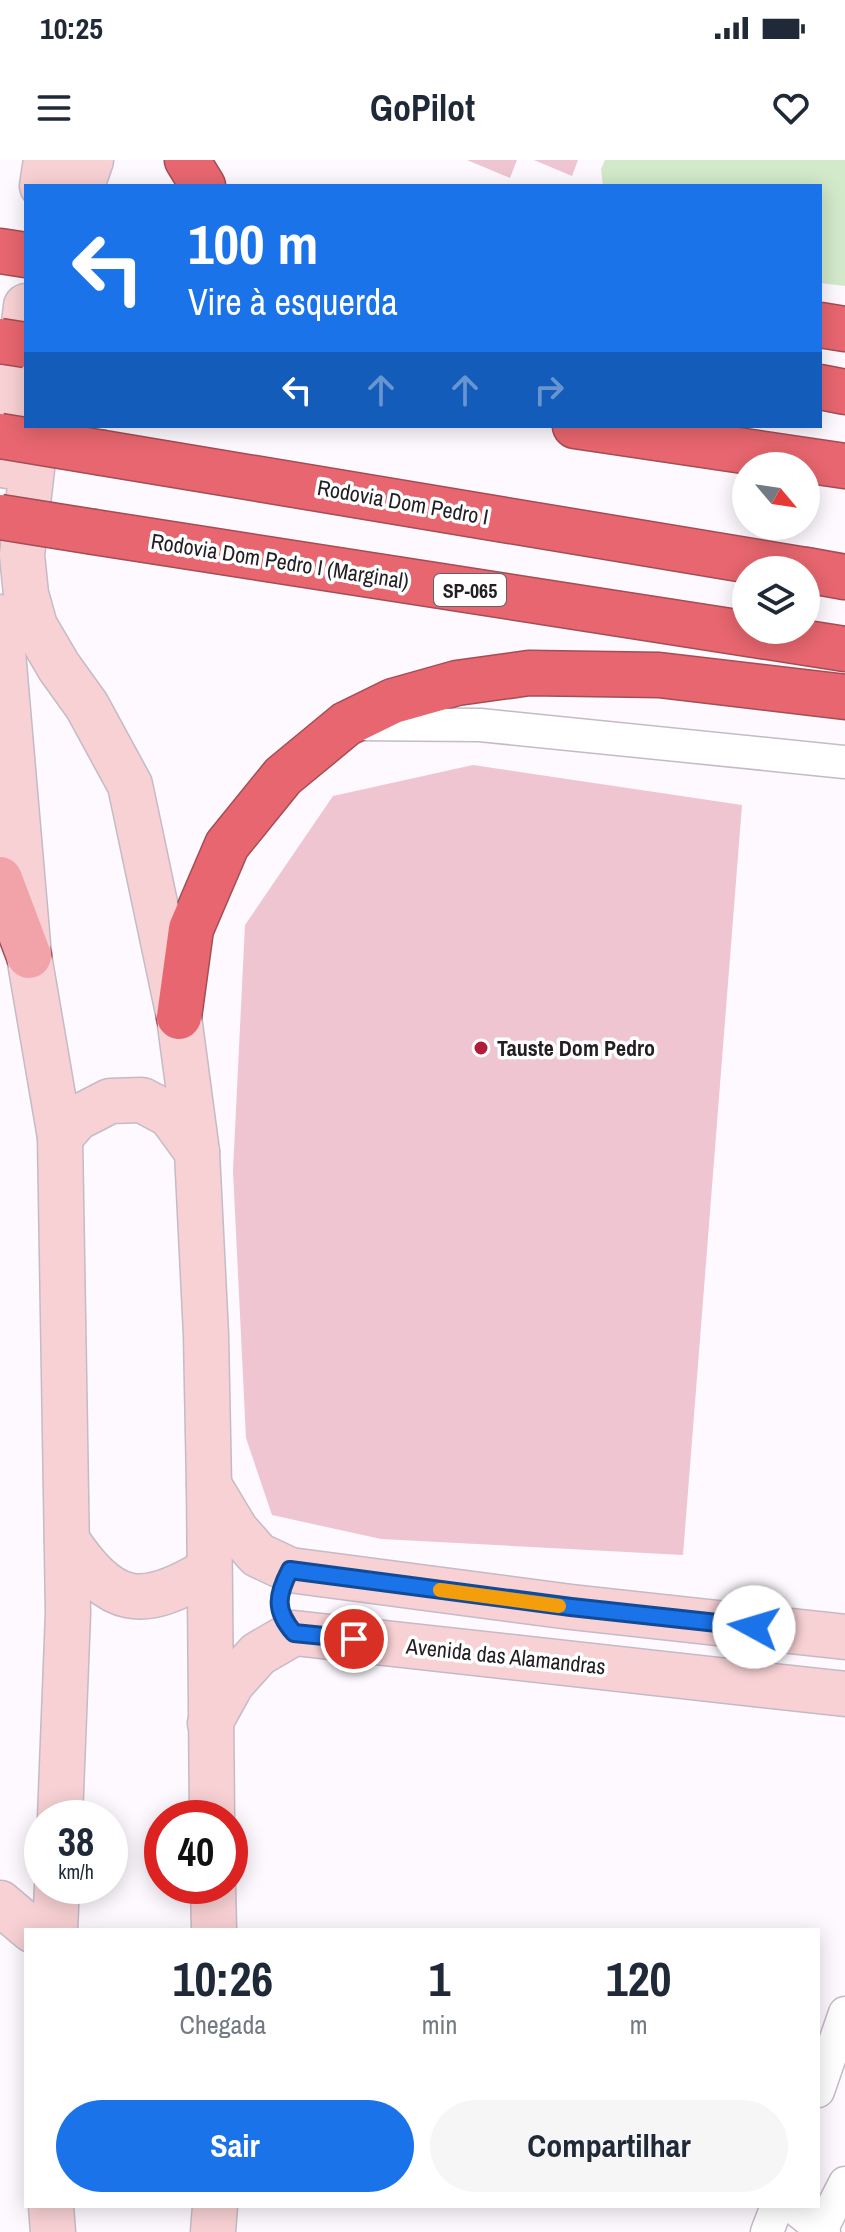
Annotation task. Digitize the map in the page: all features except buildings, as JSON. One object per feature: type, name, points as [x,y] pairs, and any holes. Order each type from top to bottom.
[{"type":"highway","points":[[187,160],[202,184]]},
{"type":"highway","points":[[0,251],[24,255]]},
{"type":"highway","points":[[822,325],[845,329]]},
{"type":"highway","points":[[0,341],[24,345]]},
{"type":"highway","points":[[822,387],[845,392]]},
{"type":"highway","points":[[588,428],[845,466]]},
{"type":"highway","name":"Rodovia Dom Pedro I","points":[[0,436],[732,558]]},
{"type":"highway","name":"Rodovia Dom Pedro I (Marginal)","points":[[0,517],[845,649]]},
{"type":"highway","name":"Rodovia Dom Pedro I","points":[[820,573],[845,577]]},
{"type":"highway","points":[[179,1017],[191,929],[227,845],[283,776],[346,724],[393,701],[457,683],[529,673],[659,675],[845,697]]},
{"type":"main road","points":[[42,184],[46,160]]},
{"type":"main road","points":[[83,184],[91,160]]},
{"type":"main road","points":[[0,526],[24,323]]},
{"type":"main road","points":[[37,428],[22,555],[26,594],[35,626],[87,706],[130,785],[179,1017],[197,1152],[206,1335],[212,1800]]},
{"type":"main road","points":[[0,617],[29,956],[60,1137],[68,1613],[61,1800]]},
{"type":"main road","points":[[0,879],[29,956]]},
{"type":"main road","points":[[60,1137],[77,1118],[110,1101],[142,1100],[170,1115],[197,1152]]},
{"type":"main road","points":[[209,1485],[236,1530],[258,1555],[290,1570],[571,1607],[845,1637]]},
{"type":"main road","points":[[67,1540],[81,1561],[102,1582],[117,1592],[143,1598],[170,1592],[209,1570]]},
{"type":"main road","points":[[210,1723],[232,1683],[258,1654],[294,1633],[287,1624],[280,1603],[280,1589],[290,1570]]},
{"type":"main road","name":"Avenida das Alamandras","points":[[294,1633],[838,1702]]},
{"type":"main road","points":[[0,1903],[30,1928]]},
{"type":"main road","points":[[55,1928],[56,1904]]},
{"type":"main road","points":[[213,1904],[214,1928]]},
{"type":"main road","points":[[51,2208],[53,2232]]},
{"type":"main road","points":[[213,2232],[215,2208]]},
{"type":"street","points":[[346,724],[480,725],[845,762]]},
{"type":"street","points":[[829,2084],[845,2013]]},
{"type":"street","points":[[794,2208],[822,2231],[845,2183]]},
{"type":"street","points":[[767,2232],[776,2208]]},
{"type":"green space","points":[[605,160],[845,160],[845,286],[822,283],[822,184],[603,184],[601,169]]},
{"type":"slow traffic","points":[[440,1590],[559,1606]]},
{"type":"place","name":"Tauste Dom Pedro","points":[[481,1048]]},
{"type":"route","points":[[354,1639],[294,1633],[282,1614],[280,1603],[280,1589],[290,1570],[571,1607],[754,1627]]}]
